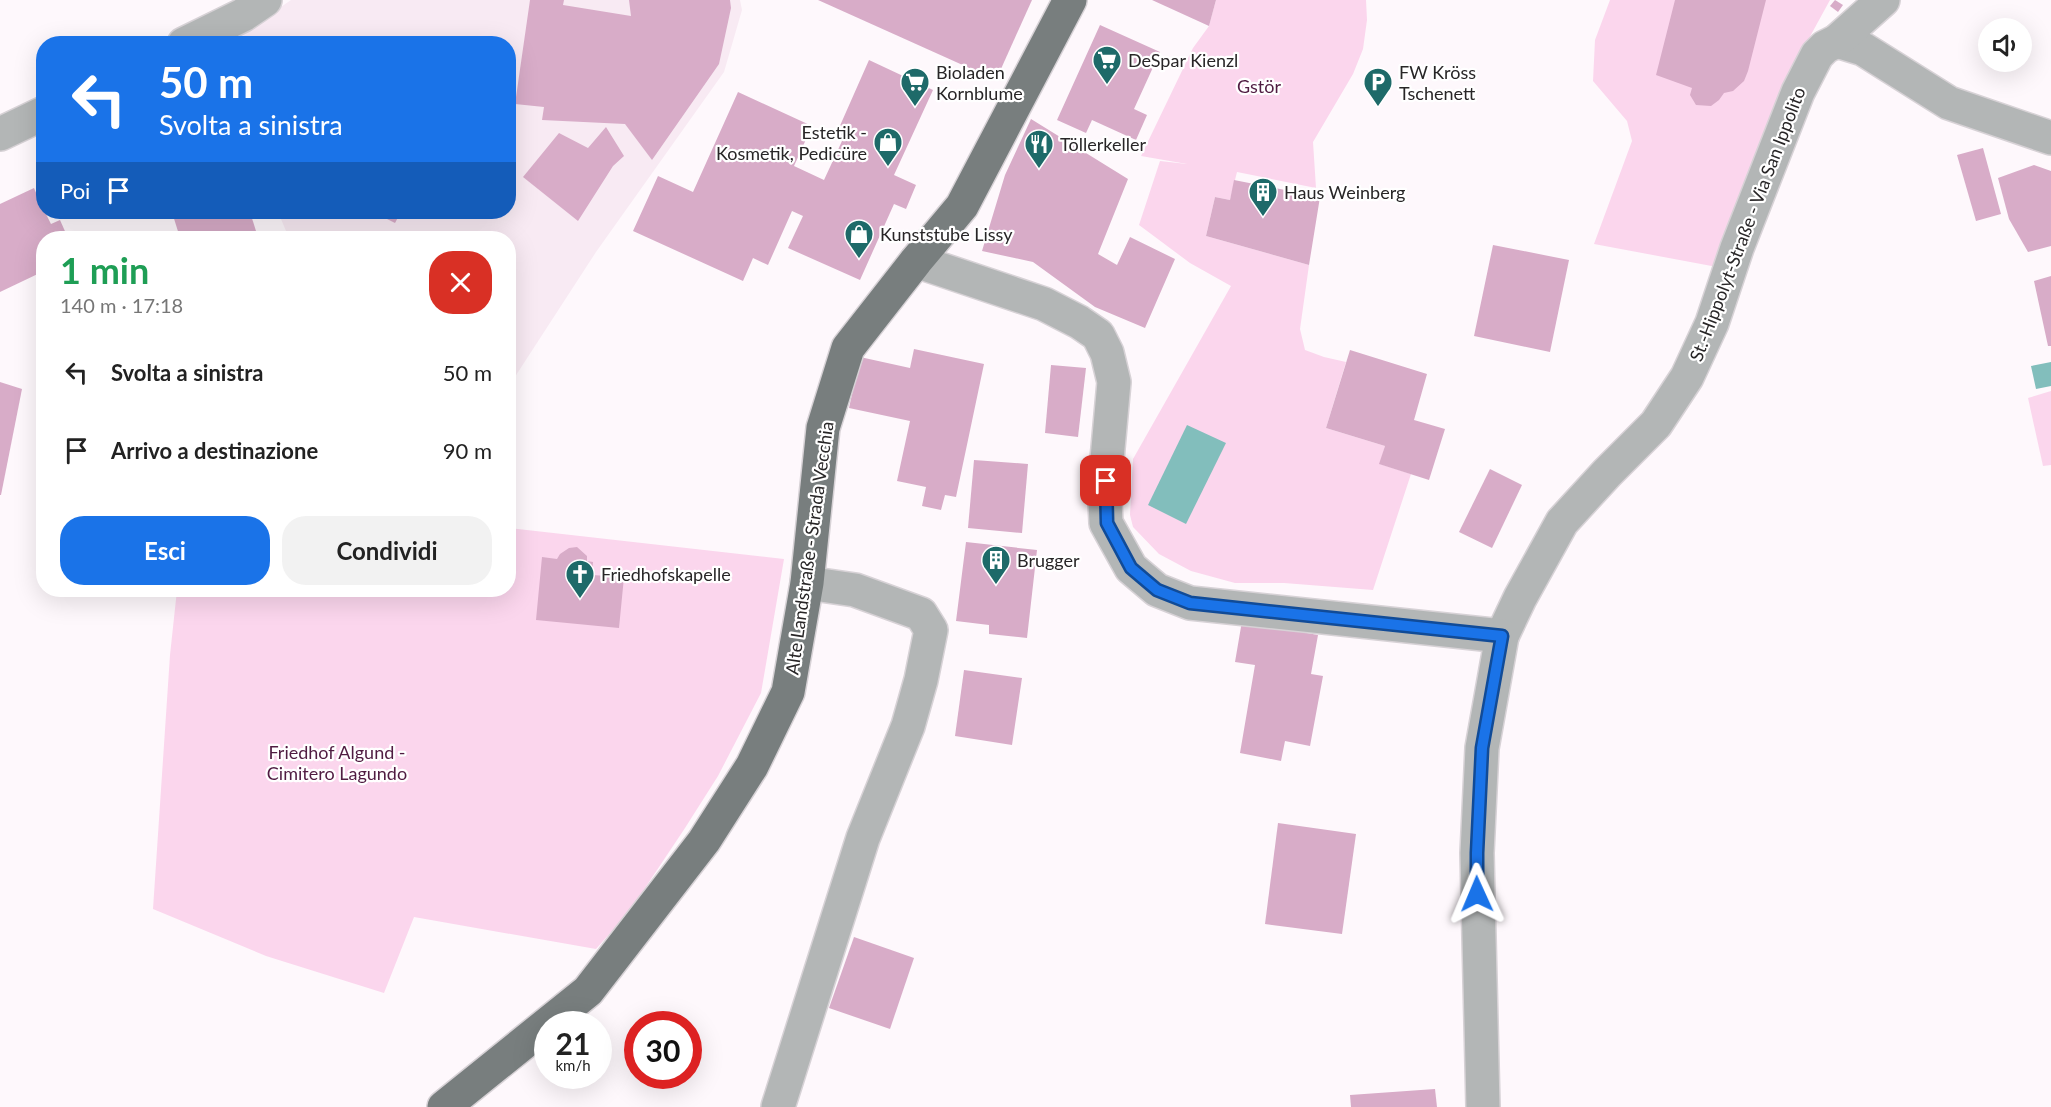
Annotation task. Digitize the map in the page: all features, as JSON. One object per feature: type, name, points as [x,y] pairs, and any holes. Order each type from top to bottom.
[{"type":"main road","name":"Alte Landstraße - Strada Vecchia","points":[[444,1107],[588,992],[704,841],[752,766],[788,692],[807,583],[823,428],[848,348],[962,206],[1070,0]]},
{"type":"street","points":[[200,36],[243,15],[265,0]]},
{"type":"street","name":"St.-Hippolyt-Straße - Via San Ippolito","points":[[1483,1107],[1477,853],[1482,748],[1502,636],[1562,522],[1656,424],[1687,377],[1712,323],[1737,248],[1798,92],[1817,55],[1825,47],[1837,41],[1883,0]]},
{"type":"street","points":[[1837,41],[1863,49],[1949,103],[2051,138]]},
{"type":"street","points":[[0,134],[36,117]]},
{"type":"street","points":[[916,261],[1044,304],[1079,322],[1098,335],[1107,353],[1114,382],[1107,459],[1105,502],[1107,523],[1131,568],[1157,590],[1190,603],[1502,636]]},
{"type":"street","points":[[778,1107],[863,838],[908,726],[921,680],[931,630],[921,614],[855,590],[807,583]]},
{"type":"shaded area","points":[[291,0],[740,0],[742,10],[724,72],[596,252],[516,375],[516,231],[286,231],[281,219],[516,219],[516,36],[239,36]]},
{"type":"green space","name":"Gstör","points":[[1216,0],[1366,0],[1367,20],[1363,49],[1353,74],[1313,142],[1316,188],[1237,172],[1230,200],[1215,197],[1206,236],[1309,265],[1300,329],[1305,350],[1346,362],[1326,428],[1385,446],[1380,464],[1411,474],[1373,590],[1284,583],[1235,583],[1191,571],[1159,554],[1133,527],[1130,515],[1133,459],[1231,286],[1190,263],[1139,225],[1160,161],[1187,164],[1141,156],[1193,48],[1209,26]]},
{"type":"green space","points":[[1610,0],[1830,0],[1784,84],[1717,267],[1594,244],[1632,141],[1627,121],[1593,81],[1595,40]]},
{"type":"green space","points":[[2051,391],[2051,465],[2043,466],[2028,398]]},
{"type":"green space","name":"Friedhof Algund - Cimitero Lagundo","points":[[516,529],[784,559],[761,693],[718,776],[685,828],[629,912],[596,949],[414,917],[384,993],[266,956],[153,909],[170,655],[176,597],[516,597]]},
{"type":"water","points":[[2051,362],[2051,386],[2036,389],[2031,366]]},
{"type":"water","points":[[1187,425],[1226,443],[1186,524],[1148,505]]},
{"type":"building","points":[[530,0],[564,0],[563,5],[631,16],[629,0],[730,0],[731,8],[719,64],[652,160],[625,124],[542,120],[544,107],[516,104]]},
{"type":"building","points":[[818,0],[1032,0],[996,80]]},
{"type":"building","points":[[1152,0],[1216,0],[1209,26]]},
{"type":"building","points":[[1675,0],[1766,0],[1744,81],[1733,91],[1724,93],[1711,106],[1696,105],[1690,95],[1692,88],[1656,75]]},
{"type":"building","points":[[1835,0],[1843,5],[1838,12],[1830,6]]},
{"type":"building","points":[[1100,25],[1160,52],[1134,109],[1147,115],[1136,140],[1092,120],[1086,133],[1057,120]]},
{"type":"building","points":[[869,60],[933,90],[894,175],[916,185],[906,209],[894,204],[860,280],[788,248],[803,216],[792,211],[768,265],[753,258],[743,281],[633,231],[658,176],[693,192],[738,92],[812,126],[794,166],[824,180],[842,141],[835,137]]},
{"type":"building","points":[[1031,119],[1128,179],[1098,254],[1117,265],[1130,237],[1175,259],[1145,328],[1095,307],[1033,262],[982,251],[1005,175]]},
{"type":"building","points":[[606,127],[624,156],[613,166],[578,221],[523,177],[559,133],[588,148]]},
{"type":"building","points":[[1983,148],[2001,214],[1976,221],[1957,155]]},
{"type":"building","points":[[2034,165],[2051,171],[2051,246],[2028,252],[2009,219],[1998,178]]},
{"type":"building","name":"Haus Weinberg","points":[[1234,180],[1320,197],[1309,265],[1206,236],[1215,197],[1230,200]]},
{"type":"building","points":[[34,188],[36,219],[48,219],[51,224],[60,220],[65,231],[36,231],[36,275],[0,292],[0,204]]},
{"type":"building","points":[[174,219],[252,219],[256,231],[178,231]]},
{"type":"building","points":[[1493,245],[1569,260],[1550,352],[1474,336]]},
{"type":"building","points":[[2051,276],[2051,346],[2048,346],[2034,281]]},
{"type":"building","points":[[914,349],[984,364],[956,497],[945,495],[941,510],[922,506],[926,487],[897,481],[910,421],[849,408],[860,357],[910,368]]},
{"type":"building","points":[[1350,350],[1427,374],[1414,420],[1445,429],[1429,480],[1379,464],[1385,446],[1326,428]]},
{"type":"building","points":[[1051,365],[1086,368],[1078,437],[1045,433]]},
{"type":"building","points":[[0,382],[22,389],[1,495],[0,495]]},
{"type":"building","points":[[974,460],[1028,464],[1022,533],[968,528]]},
{"type":"building","points":[[1490,469],[1522,485],[1492,548],[1459,532]]},
{"type":"building","name":"Brugger","points":[[966,542],[1037,550],[1027,638],[989,634],[989,625],[956,621]]},
{"type":"building","name":"Friedhofskapelle","points":[[577,547],[587,556],[587,561],[593,562],[592,575],[624,577],[619,628],[536,620],[542,557],[557,559],[569,548]]},
{"type":"building","points":[[1242,621],[1318,635],[1311,674],[1323,676],[1310,746],[1285,741],[1281,761],[1240,753],[1255,665],[1235,662]]},
{"type":"building","points":[[964,670],[1022,678],[1012,745],[955,736]]},
{"type":"building","points":[[1278,823],[1356,834],[1342,934],[1265,924]]},
{"type":"building","points":[[854,937],[914,958],[890,1029],[829,1008]]},
{"type":"building","points":[[1435,1089],[1437,1107],[1351,1107],[1350,1095]]},
{"type":"place","name":"DeSpar Kienzl","points":[[1107,86]]},
{"type":"place","name":"Bioladen Kornblume","points":[[915,108]]},
{"type":"place","name":"FW Kröss Tschenett","points":[[1378,108]]},
{"type":"place","name":"Estetik - Kosmetik, Pedicüre","points":[[888,168]]},
{"type":"place","name":"Töllerkeller","points":[[1039,170]]},
{"type":"place","name":"Haus Weinberg","points":[[1263,218]]},
{"type":"place","name":"Kunststube Lissy","points":[[859,260]]},
{"type":"place","name":"Brugger","points":[[996,586]]},
{"type":"place","name":"Friedhofskapelle","points":[[580,600]]},
{"type":"route","points":[[1106,481],[1107,523],[1131,568],[1157,590],[1190,603],[1502,636],[1482,748],[1477,894]]}]
